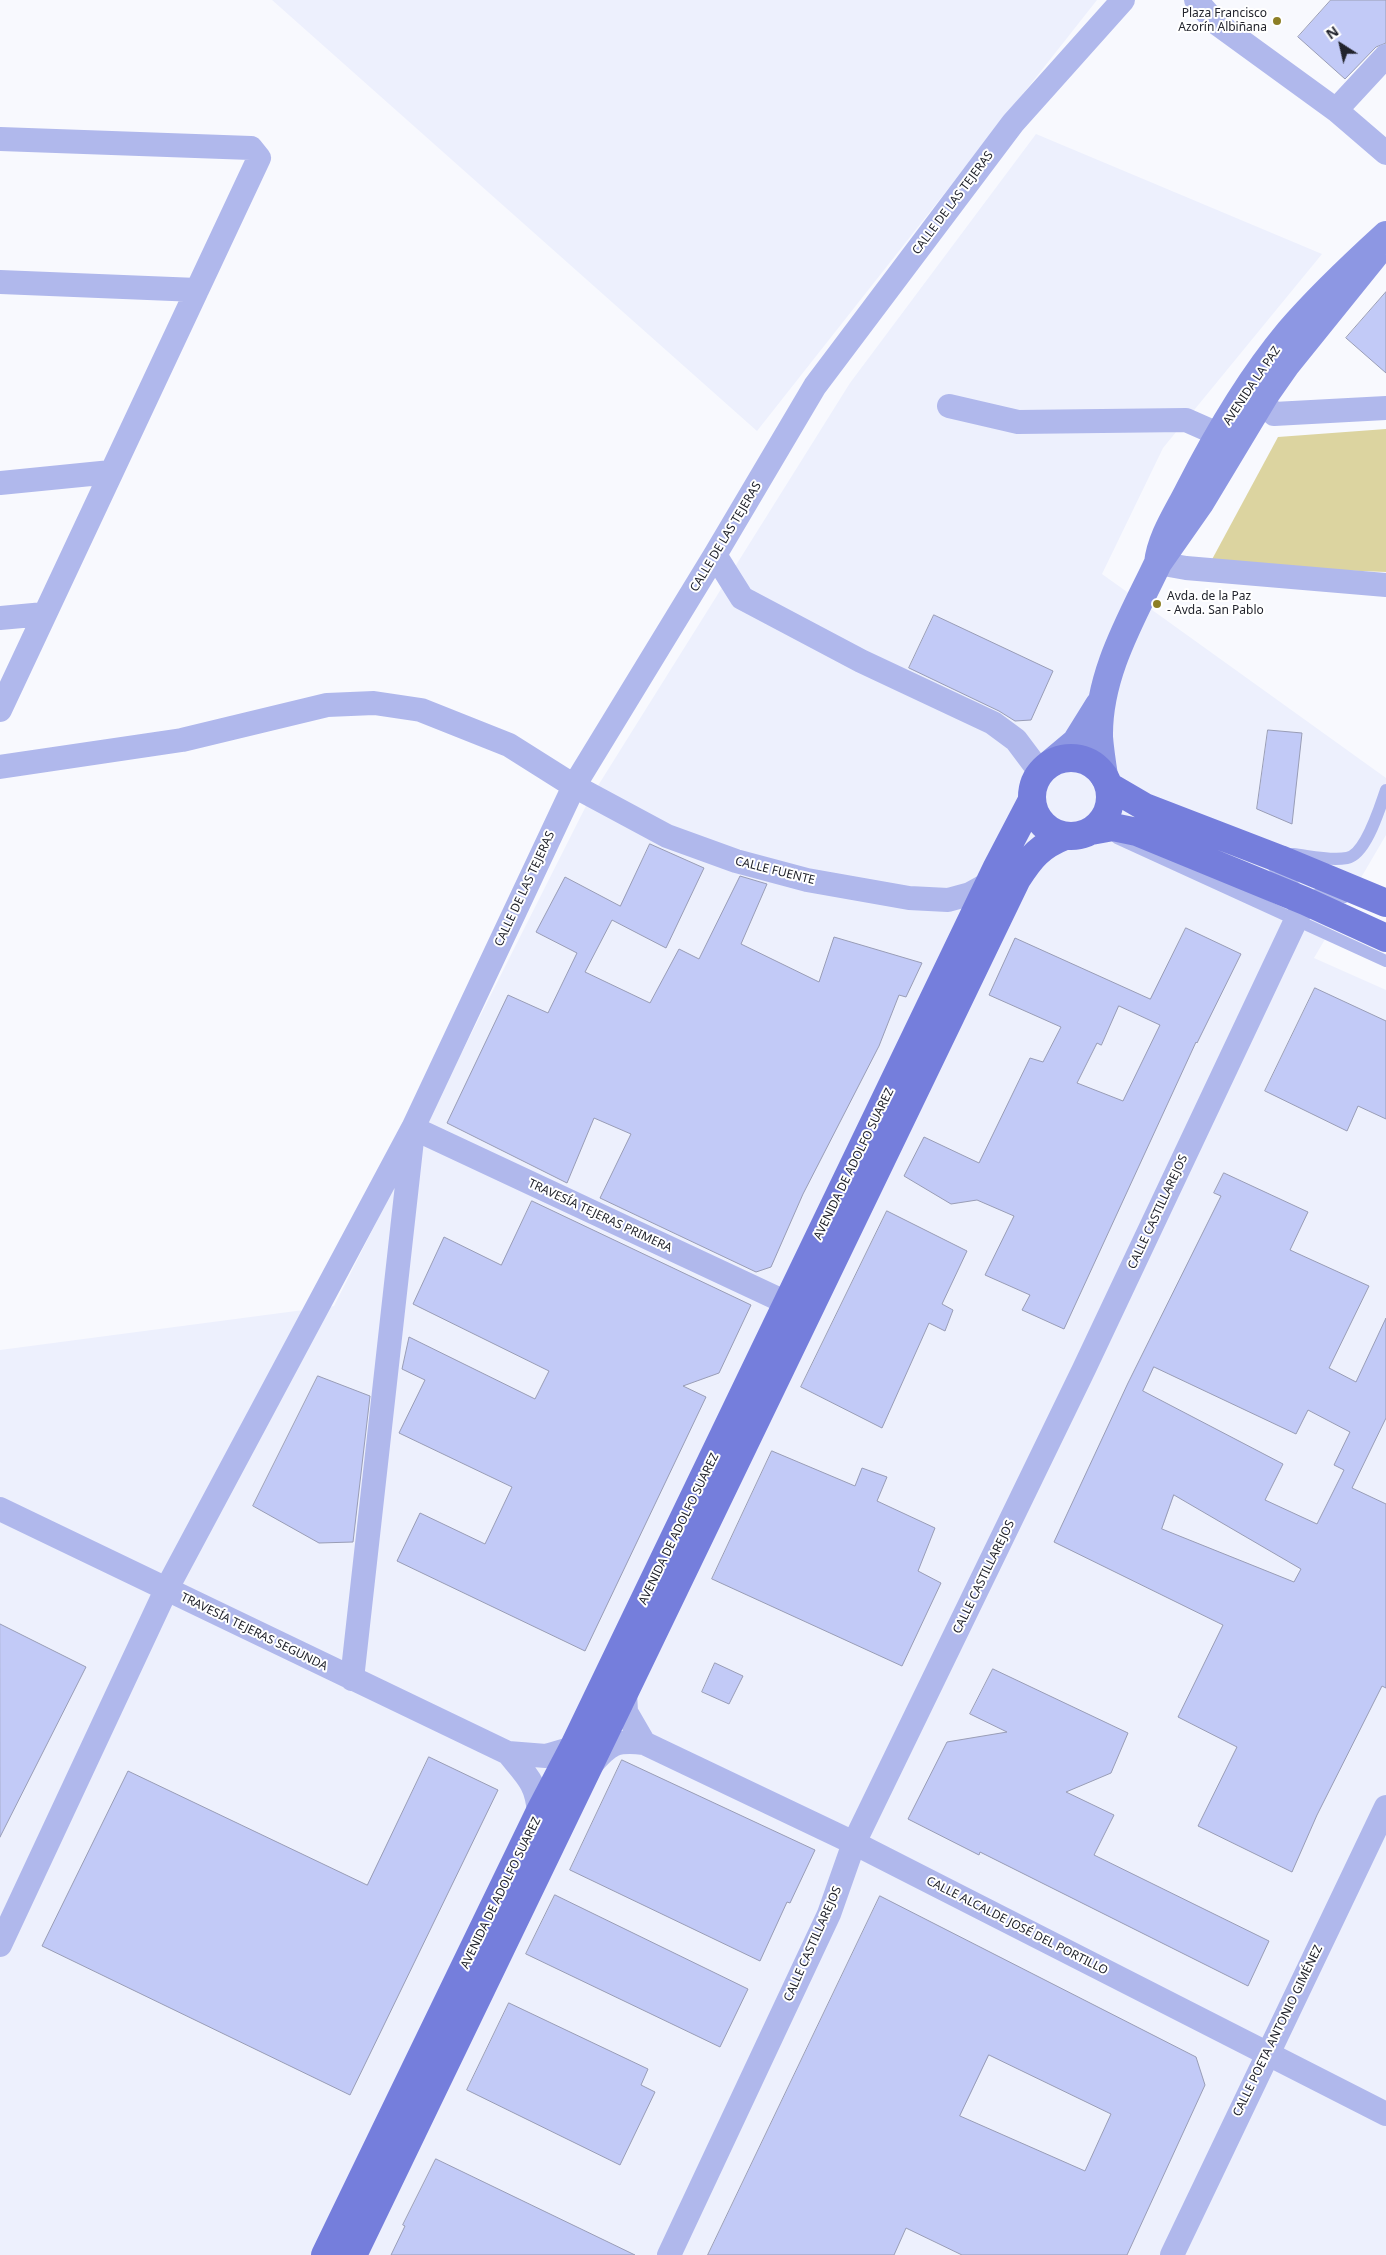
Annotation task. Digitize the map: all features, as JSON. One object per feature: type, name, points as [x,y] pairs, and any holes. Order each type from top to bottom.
[{"type":"main road","name":"AVENIDA LA PAZ","points":[[1158,563],[1160,546],[1198,472],[1252,382],[1289,333],[1327,291],[1386,235]]},
{"type":"main road","name":"AVENIDA LA PAZ","points":[[1106,781],[1099,737],[1104,694],[1110,668],[1119,644],[1158,563],[1200,503],[1265,395],[1286,365],[1386,241]]},
{"type":"main road","name":"AVENIDA LA PAZ","points":[[1045,768],[1076,742],[1084,732],[1104,694]]},
{"type":"main road","points":[[1386,903],[1258,850],[1145,808],[1106,781],[1096,766],[1086,760],[1062,758],[1045,768],[1034,781],[1031,802],[1034,814],[1042,825],[1052,832],[1078,834],[1113,827],[1137,832],[1300,911],[1386,938]]},
{"type":"main road","points":[[1078,834],[1105,817],[1109,807],[1106,781]]},
{"type":"main road","name":"AVENIDA DE ADOLFO SUAREZ","points":[[353,2255],[787,1303],[988,884],[1031,802]]},
{"type":"main road","name":"AVENIDA DE ADOLFO SUAREZ","points":[[325,2255],[539,1813],[580,1759],[625,1693],[1017,879],[1028,862],[1039,850],[1078,834]]},
{"type":"street","name":"CALLE DE LAS TEJERAS","points":[[0,1945],[166,1590],[413,1128],[574,786],[715,555],[815,386],[1013,123],[1123,0]]},
{"type":"street","points":[[1196,0],[1215,22],[1336,110],[1386,153]]},
{"type":"street","points":[[1336,110],[1386,56]]},
{"type":"street","points":[[0,139],[251,148],[259,158],[0,710]]},
{"type":"street","points":[[0,282],[197,290]]},
{"type":"street","points":[[1265,395],[1267,407],[1274,414],[1386,408]]},
{"type":"street","points":[[950,406],[1018,422],[1186,420],[1220,435]]},
{"type":"street","points":[[0,483],[111,472]]},
{"type":"street","points":[[715,555],[742,598],[861,661],[992,723],[1016,740],[1045,768]]},
{"type":"street","points":[[1158,563],[1194,569],[1386,585]]},
{"type":"street","points":[[0,618],[44,614]]},
{"type":"street","name":"CALLE FUENTE","points":[[0,767],[182,740],[327,706],[374,703],[421,710],[509,745],[574,786],[667,836],[736,862],[807,880],[909,898],[948,900],[970,894],[988,884]]},
{"type":"street","name":"CALLE CASTILLAREJOS","points":[[668,2255],[829,1914],[854,1843],[1084,1369],[1300,911]]},
{"type":"street","points":[[352,1679],[413,1128]]},
{"type":"street","name":"TRAVESÍA TEJERAS PRIMERA","points":[[413,1128],[787,1303]]},
{"type":"street","name":"TRAVESÍA TEJERAS SEGUNDA","points":[[0,1509],[508,1753]]},
{"type":"street","points":[[625,1693],[626,1712],[644,1744]]},
{"type":"street","points":[[508,1753],[580,1759],[604,1750],[614,1743],[629,1741],[644,1744]]},
{"type":"street","name":"CALLE ALCALDE JOSÉ DEL PORTILLO","points":[[644,1744],[854,1843],[1386,2114]]},
{"type":"street","points":[[508,1753],[534,1784],[538,1798],[539,1813]]},
{"type":"street","name":"CALLE POETA ANTONIO GIMÉNEZ","points":[[1172,2255],[1386,1807]]},
{"type":"lane","points":[[1258,850],[1335,859],[1349,858],[1363,845],[1386,790]]},
{"type":"lane","points":[[1145,808],[1272,865],[1297,888],[1300,911]]},
{"type":"lane","points":[[1300,911],[1313,895],[1321,892],[1342,897],[1386,914]]},
{"type":"lane","points":[[1300,911],[1386,962]]},
{"type":"shaded area","points":[[272,0],[1097,0],[757,431]]},
{"type":"shaded area","points":[[1036,134],[1322,254],[1163,448],[1102,574],[1386,778],[1386,835],[1314,958],[1386,990],[1386,2255],[0,2255],[0,1350],[334,1306],[589,800],[850,383]]},
{"type":"shaded area","points":[[1386,429],[1386,572],[1209,565],[1278,437]]},
{"type":"building","points":[[1331,0],[1386,0],[1386,43],[1376,47],[1345,79],[1298,37]]},
{"type":"building","points":[[1386,292],[1386,373],[1346,338]]},
{"type":"building","points":[[934,615],[1053,671],[1031,720],[1015,721],[999,711],[909,668]]},
{"type":"building","points":[[1268,730],[1302,733],[1292,824],[1257,809]]},
{"type":"building","points":[[650,844],[704,868],[666,948],[612,920],[585,972],[650,1003],[679,949],[699,959],[740,876],[767,884],[741,944],[819,982],[834,937],[922,963],[906,997],[899,995],[879,1046],[803,1194],[771,1267],[756,1272],[600,1198],[631,1134],[594,1118],[567,1183],[447,1123],[508,995],[548,1013],[577,953],[536,932],[565,877],[620,906]]},
{"type":"building","points":[[1186,928],[1241,954],[1196,1042],[1064,1329],[1022,1310],[1030,1295],[985,1275],[1014,1216],[977,1200],[951,1204],[904,1176],[924,1137],[979,1163],[1030,1058],[1043,1062],[1061,1027],[989,995],[1015,938],[1150,999]],"holes":[[[1119,1006],[1160,1025],[1123,1101],[1077,1083],[1097,1043],[1101,1045]]]},
{"type":"building","points":[[1315,988],[1386,1021],[1386,1119],[1358,1106],[1347,1131],[1265,1091]]},
{"type":"building","points":[[1224,1173],[1308,1212],[1290,1250],[1369,1286],[1329,1368],[1356,1382],[1386,1318],[1386,1418],[1352,1488],[1386,1504],[1386,1688],[1382,1686],[1317,1815],[1292,1872],[1198,1826],[1237,1747],[1178,1717],[1223,1625],[1054,1542],[1128,1383],[1221,1196],[1214,1193]],"holes":[[[1154,1367],[1296,1434],[1308,1410],[1350,1432],[1334,1465],[1344,1470],[1317,1524],[1265,1500],[1283,1464],[1143,1391]],[[1174,1495],[1301,1569],[1294,1582],[1162,1529]]]},
{"type":"building","points":[[532,1201],[751,1305],[719,1373],[683,1386],[706,1397],[585,1651],[397,1561],[420,1513],[485,1544],[512,1487],[399,1433],[425,1380],[402,1369],[409,1337],[535,1399],[549,1371],[413,1304],[444,1237],[501,1265]]},
{"type":"building","points":[[887,1211],[967,1251],[942,1304],[953,1310],[945,1331],[929,1323],[882,1428],[801,1387]]},
{"type":"building","points":[[318,1376],[370,1396],[353,1542],[319,1543],[253,1506]]},
{"type":"building","points":[[772,1451],[855,1486],[862,1468],[887,1477],[877,1501],[935,1528],[918,1571],[941,1583],[902,1666],[712,1579]]},
{"type":"building","points":[[0,1624],[86,1667],[0,1837]]},
{"type":"building","points":[[715,1663],[743,1676],[729,1704],[702,1692]]},
{"type":"building","points":[[993,1669],[1128,1733],[1111,1773],[1066,1792],[1114,1815],[1094,1855],[1269,1941],[1248,1986],[980,1852],[979,1855],[908,1819],[947,1742],[1007,1732],[970,1714]]},
{"type":"building","points":[[429,1757],[498,1790],[350,2095],[42,1946],[128,1771],[367,1885]]},
{"type":"building","points":[[622,1760],[815,1850],[790,1903],[787,1902],[760,1961],[570,1870]]},
{"type":"building","points":[[555,1895],[748,1989],[720,2047],[526,1954]]},
{"type":"building","points":[[880,1896],[1196,2057],[1205,2085],[1127,2255],[962,2255],[906,2228],[894,2255],[708,2255]],"holes":[[[989,2055],[1111,2114],[1085,2171],[960,2116]]]},
{"type":"building","points":[[509,2003],[648,2069],[641,2085],[655,2092],[620,2165],[467,2090]]},
{"type":"building","points":[[436,2159],[635,2255],[391,2255],[405,2226],[403,2225]]},
{"type":"place","name":"Plaza Francisco Azorín Albiñana","points":[[1277,21]]},
{"type":"place","name":"Avda. de la Paz - Avda. San Pablo","points":[[1157,604]]}]
